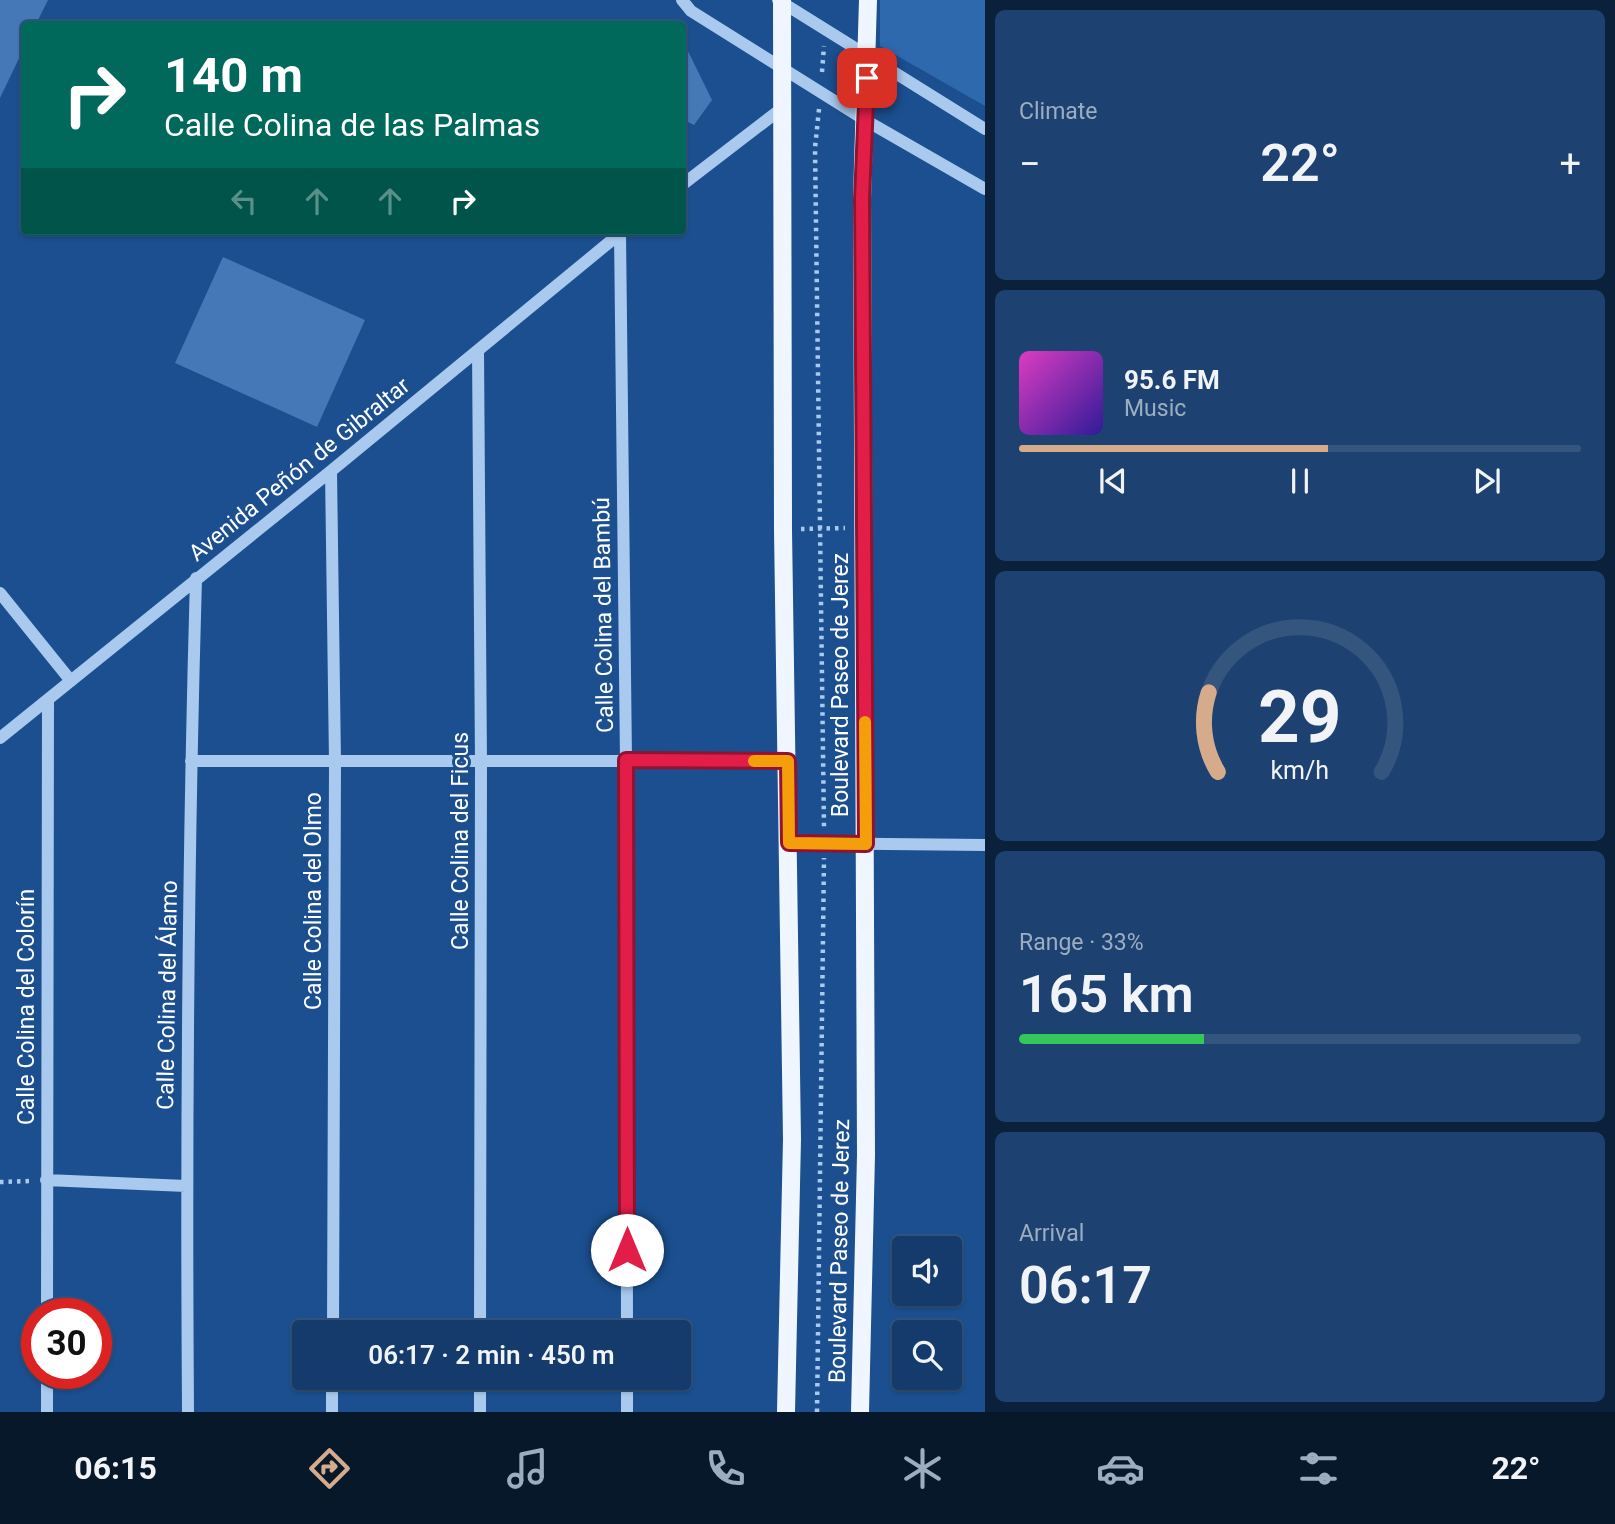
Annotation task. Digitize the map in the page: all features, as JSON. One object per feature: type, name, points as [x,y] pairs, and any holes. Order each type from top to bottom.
[{"type":"main road","name":"Boulevard Paseo de Jerez","points":[[860,1412],[866,1155],[862,199],[868,0]]},
{"type":"main road","points":[[781,1],[783,530],[792,1139],[786,1412]]},
{"type":"street","points":[[682,0],[691,11],[781,68],[985,189]]},
{"type":"street","points":[[781,1],[985,128]]},
{"type":"street","points":[[686,182],[781,109]]},
{"type":"street","name":"Avenida Peñón de Gibraltar","points":[[0,738],[618,235]]},
{"type":"street","name":"Calle Colina del Bambú","points":[[622,235],[627,1320]]},
{"type":"street","name":"Calle Colina del Ficus","points":[[478,350],[481,763],[480,1320]]},
{"type":"street","name":"Calle Colina del Olmo","points":[[331,471],[335,762],[333,1320]]},
{"type":"street","name":"Calle Colina del Álamo","points":[[188,1412],[191,761],[196,578]]},
{"type":"street","points":[[0,593],[71,681]]},
{"type":"street","name":"Calle Colina del Colorín","points":[[47,1298],[48,699]]},
{"type":"street","points":[[191,761],[788,761]]},
{"type":"street","points":[[789,843],[985,845]]},
{"type":"street","points":[[46,1180],[187,1186]]},
{"type":"street","points":[[47,1389],[47,1412]]},
{"type":"street","points":[[332,1390],[332,1412]]},
{"type":"street","points":[[480,1390],[480,1412]]},
{"type":"street","points":[[627,1390],[627,1412]]},
{"type":"path","points":[[817,1412],[825,843],[815,148],[825,28]]},
{"type":"path","points":[[783,530],[863,527]]},
{"type":"path","points":[[0,1182],[46,1180]]},
{"type":"shaded area","points":[[880,0],[985,0],[985,106],[880,46]]},
{"type":"building","points":[[0,0],[48,0],[38,21],[21,21],[21,54],[0,98]]},
{"type":"building","points":[[686,47],[712,100],[694,125],[686,121]]},
{"type":"building","points":[[223,257],[365,320],[317,427],[175,363]]},
{"type":"slow traffic","points":[[754,761],[788,761],[789,843],[866,844],[865,722]]},
{"type":"route","points":[[627,1250],[626,760],[788,761],[789,843],[866,844],[862,199],[867,78]]}]
